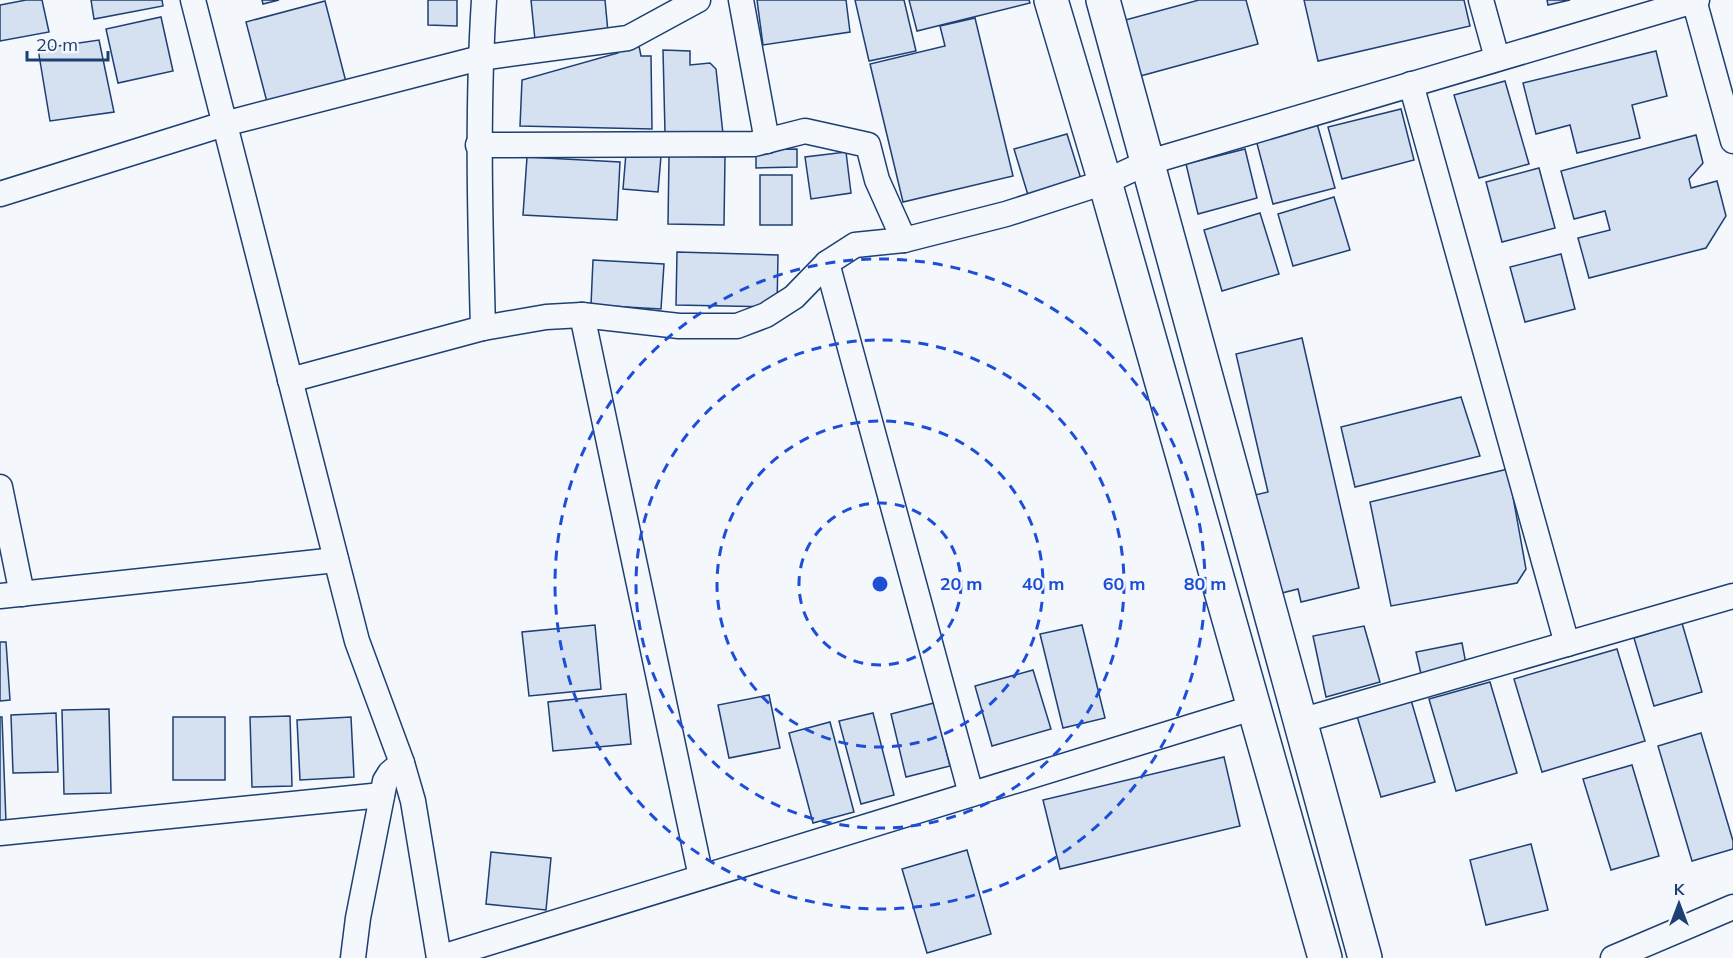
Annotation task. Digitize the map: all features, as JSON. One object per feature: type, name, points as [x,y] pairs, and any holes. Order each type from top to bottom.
[{"type":"main road","points":[[1051,0],[1105,182],[1252,708],[1325,958]]},
{"type":"main road","points":[[1103,0],[1365,958]]},
{"type":"street","points":[[193,0],[357,641],[402,763],[412,801],[439,958],[1252,708]]},
{"type":"street","points":[[483,328],[478,145],[484,0]]},
{"type":"street","points":[[0,194],[224,124],[480,58],[628,38],[698,0]]},
{"type":"street","points":[[741,0],[767,141]]},
{"type":"street","points":[[1481,0],[1497,58]]},
{"type":"street","points":[[290,380],[483,328],[546,317],[582,315],[679,326],[737,326],[766,315],[794,297],[827,263],[855,245],[904,240],[1006,213],[1105,182],[1146,163],[1695,0],[1733,141]]},
{"type":"street","points":[[1411,84],[1567,644]]},
{"type":"street","points":[[478,145],[754,144],[805,131],[868,145],[877,180],[904,240]]},
{"type":"street","points":[[827,263],[971,794]]},
{"type":"street","points":[[582,315],[701,877]]},
{"type":"street","points":[[0,487],[11,595],[336,560]]},
{"type":"street","points":[[1300,721],[1733,596]]},
{"type":"street","points":[[353,958],[385,781],[390,773],[402,763]]},
{"type":"street","points":[[0,833],[382,795]]},
{"type":"street","points":[[1613,958],[1733,907]]},
{"type":"building","points":[[26,0],[42,0],[49,32],[0,41],[0,5]]},
{"type":"building","points":[[91,0],[162,0],[163,6],[94,19]]},
{"type":"building","points":[[262,0],[279,0],[263,4]]},
{"type":"building","points":[[428,0],[457,0],[457,26],[428,25]]},
{"type":"building","points":[[531,0],[605,0],[608,32],[535,40]]},
{"type":"building","points":[[757,0],[846,0],[850,32],[763,45]]},
{"type":"building","points":[[855,0],[904,0],[916,51],[869,61]]},
{"type":"building","points":[[909,0],[1029,0],[1030,3],[917,31]]},
{"type":"building","points":[[1199,0],[1246,0],[1258,44],[1133,78],[1118,22]]},
{"type":"building","points":[[1304,0],[1464,0],[1470,26],[1318,61]]},
{"type":"building","points":[[1547,0],[1570,0],[1548,5]]},
{"type":"building","points":[[325,1],[346,82],[267,102],[246,22]]},
{"type":"building","points":[[161,17],[173,71],[118,83],[106,29]]},
{"type":"building","points":[[975,18],[1013,176],[903,202],[870,64],[945,46],[940,26]]},
{"type":"building","points":[[99,40],[114,112],[50,121],[38,49]]},
{"type":"building","points":[[639,46],[641,56],[651,56],[652,129],[520,126],[522,80],[618,53],[618,47]]},
{"type":"building","points":[[663,50],[690,51],[690,65],[710,63],[716,69],[723,134],[665,133]]},
{"type":"building","points":[[1656,51],[1667,96],[1632,105],[1640,138],[1577,153],[1570,125],[1536,134],[1523,83]]},
{"type":"building","points":[[1505,81],[1529,164],[1479,178],[1454,95]]},
{"type":"building","points":[[1401,109],[1414,160],[1342,179],[1328,127]]},
{"type":"building","points":[[1316,120],[1335,188],[1273,204],[1255,136]]},
{"type":"building","points":[[1067,134],[1081,179],[1028,195],[1014,149]]},
{"type":"building","points":[[1696,135],[1703,163],[1689,179],[1691,188],[1717,181],[1726,216],[1706,248],[1589,278],[1578,238],[1610,230],[1605,211],[1574,219],[1561,171]]},
{"type":"building","points":[[797,149],[797,167],[756,168],[756,150]]},
{"type":"building","points":[[1245,149],[1257,198],[1198,214],[1186,164]]},
{"type":"building","points":[[846,152],[851,193],[811,199],[805,157]]},
{"type":"building","points":[[626,153],[661,156],[658,192],[623,189]]},
{"type":"building","points":[[669,156],[725,157],[724,225],[668,224]]},
{"type":"building","points":[[527,157],[620,162],[617,220],[523,215]]},
{"type":"building","points":[[1539,168],[1555,228],[1502,242],[1486,182]]},
{"type":"building","points":[[760,175],[792,175],[792,225],[760,225]]},
{"type":"building","points":[[1334,197],[1350,250],[1293,266],[1278,214]]},
{"type":"building","points":[[1260,213],[1279,274],[1222,291],[1204,230]]},
{"type":"building","points":[[677,252],[778,255],[777,307],[676,305]]},
{"type":"building","points":[[1561,254],[1575,309],[1525,322],[1510,267]]},
{"type":"building","points":[[593,260],[664,264],[661,309],[591,305]]},
{"type":"building","points":[[1302,338],[1359,588],[1301,602],[1298,589],[1278,594],[1255,495],[1268,492],[1236,354]]},
{"type":"building","points":[[1461,397],[1480,456],[1355,487],[1341,427]]},
{"type":"building","points":[[1508,469],[1526,569],[1517,583],[1391,606],[1370,502]]},
{"type":"building","points":[[1682,623],[1702,692],[1654,706],[1634,638]]},
{"type":"building","points":[[595,625],[601,689],[529,696],[522,632]]},
{"type":"building","points":[[1082,625],[1105,718],[1063,728],[1040,634]]},
{"type":"building","points":[[1364,626],[1380,682],[1326,697],[1313,636]]},
{"type":"building","points":[[0,642],[6,642],[10,700],[0,701]]},
{"type":"building","points":[[1462,643],[1466,664],[1421,674],[1416,652]]},
{"type":"building","points":[[1617,649],[1645,741],[1542,772],[1514,679]]},
{"type":"building","points":[[1033,670],[1051,729],[992,746],[975,686]]},
{"type":"building","points":[[1490,682],[1517,773],[1456,791],[1429,699]]},
{"type":"building","points":[[626,694],[631,744],[553,751],[548,702]]},
{"type":"building","points":[[769,695],[780,748],[729,758],[718,705]]},
{"type":"building","points":[[1411,700],[1435,782],[1381,797],[1357,716]]},
{"type":"building","points":[[934,703],[950,766],[906,777],[891,714]]},
{"type":"building","points":[[109,709],[111,793],[64,794],[62,710]]},
{"type":"building","points":[[56,713],[58,772],[13,773],[11,715]]},
{"type":"building","points":[[873,713],[894,795],[861,804],[839,721]]},
{"type":"building","points":[[290,716],[292,786],[252,787],[250,717]]},
{"type":"building","points":[[0,717],[2,717],[6,822],[0,822]]},
{"type":"building","points":[[173,717],[225,717],[225,780],[173,780]]},
{"type":"building","points":[[351,717],[354,777],[300,780],[297,720]]},
{"type":"building","points":[[830,722],[854,812],[813,823],[789,733]]},
{"type":"building","points":[[1701,733],[1733,841],[1733,849],[1692,861],[1658,746]]},
{"type":"building","points":[[1224,757],[1240,826],[1060,869],[1043,800]]},
{"type":"building","points":[[1632,765],[1659,856],[1611,870],[1583,779]]},
{"type":"building","points":[[1531,844],[1548,910],[1486,925],[1470,860]]},
{"type":"building","points":[[967,850],[991,934],[927,953],[902,869]]},
{"type":"building","points":[[491,852],[551,858],[546,910],[486,904]]}]
